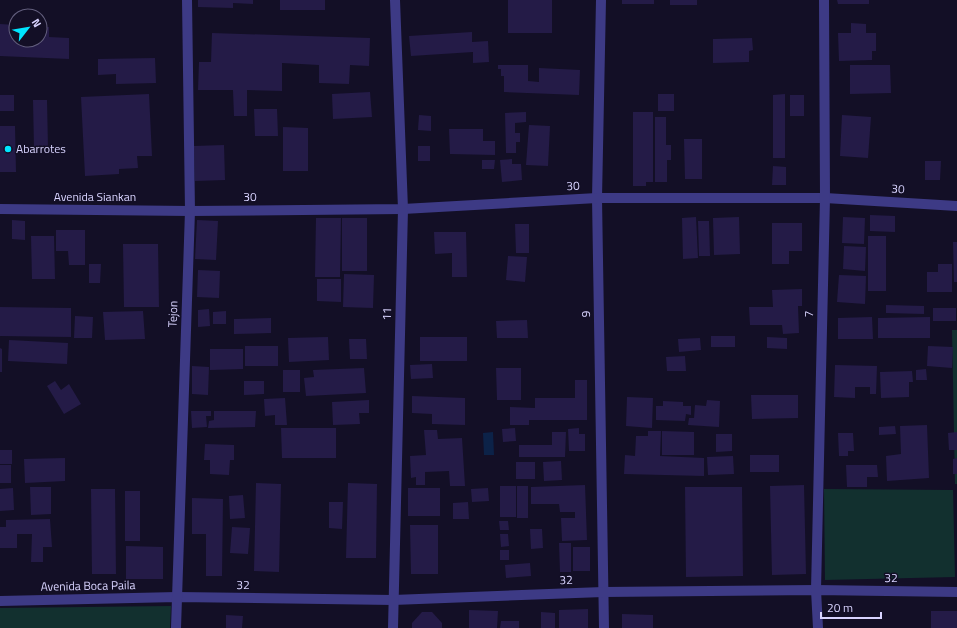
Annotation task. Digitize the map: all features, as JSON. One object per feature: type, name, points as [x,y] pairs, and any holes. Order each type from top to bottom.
[{"type":"street","name":"Tejon","points":[[176,628],[190,210],[187,0]]},
{"type":"street","name":"11","points":[[393,628],[403,209],[395,0]]},
{"type":"street","name":"9","points":[[601,0],[598,198],[604,628]]},
{"type":"street","name":"7","points":[[818,628],[816,590],[825,198],[824,0]]},
{"type":"street","name":"30","points":[[190,210],[403,209],[598,198],[825,198],[957,206]]},
{"type":"street","name":"Avenida Siankan","points":[[0,209],[190,210]]},
{"type":"street","name":"32","points":[[177,597],[393,600],[603,592],[816,590],[957,592]]},
{"type":"street","name":"Avenida Boca Paila","points":[[0,602],[177,597]]},
{"type":"green space","points":[[952,330],[957,330],[957,484],[955,484]]},
{"type":"green space","points":[[824,489],[953,490],[955,577],[825,580]]},
{"type":"green space","points":[[171,606],[170,628],[0,628],[0,608]]},
{"type":"water","points":[[493,432],[494,455],[484,455],[483,433]]},
{"type":"building","points":[[198,0],[253,0],[253,4],[233,3],[233,8],[198,7]]},
{"type":"building","points":[[280,0],[325,0],[325,10],[280,10]]},
{"type":"building","points":[[508,0],[552,0],[552,33],[508,33]]},
{"type":"building","points":[[622,0],[654,0],[654,4],[622,4]]},
{"type":"building","points":[[670,0],[697,0],[697,5],[670,5]]},
{"type":"building","points":[[837,0],[869,0],[869,4],[838,4]]},
{"type":"building","points":[[851,23],[866,24],[866,33],[876,33],[876,51],[872,51],[872,60],[839,61],[838,33],[851,33]]},
{"type":"building","points":[[0,24],[8,24],[8,48],[48,48],[48,27],[49,37],[69,38],[69,59],[0,56]]},
{"type":"building","points":[[472,32],[472,42],[488,41],[489,62],[473,63],[473,52],[411,56],[409,36]]},
{"type":"building","points":[[212,33],[370,38],[369,66],[350,65],[349,84],[319,83],[319,65],[282,63],[282,91],[247,90],[247,116],[234,116],[233,90],[198,90],[199,62],[211,62]]},
{"type":"building","points":[[752,38],[753,50],[749,51],[749,62],[713,63],[713,39]]},
{"type":"building","points":[[155,58],[156,83],[116,84],[116,74],[98,75],[98,59]]},
{"type":"building","points":[[498,65],[528,65],[528,81],[539,82],[539,68],[580,70],[579,95],[504,92],[504,76],[501,76],[501,69],[498,69]]},
{"type":"building","points":[[850,65],[890,65],[891,93],[850,94]]},
{"type":"building","points":[[370,92],[372,117],[333,119],[332,94]]},
{"type":"building","points":[[149,94],[152,156],[137,156],[138,168],[119,169],[119,174],[85,176],[81,97]]},
{"type":"building","points":[[658,94],[674,94],[674,111],[658,111]]},
{"type":"building","points":[[785,94],[785,158],[773,158],[773,95]]},
{"type":"building","points":[[0,95],[14,95],[14,111],[0,111]]},
{"type":"building","points":[[790,95],[804,95],[804,116],[790,116]]},
{"type":"building","points":[[33,100],[47,100],[48,148],[34,148]]},
{"type":"building","points":[[254,109],[277,109],[278,136],[255,136]]},
{"type":"building","points":[[526,112],[526,122],[515,123],[515,133],[520,133],[520,142],[516,142],[516,153],[506,153],[505,113]]},
{"type":"building","points":[[633,112],[653,112],[653,182],[646,182],[646,186],[633,186]]},
{"type":"building","points":[[419,115],[431,116],[431,131],[418,130]]},
{"type":"building","points":[[842,115],[871,117],[868,158],[840,156]]},
{"type":"building","points":[[655,117],[666,117],[666,145],[671,145],[671,160],[667,160],[667,182],[655,182]]},
{"type":"building","points":[[529,125],[550,126],[548,166],[526,165]]},
{"type":"building","name":"Abarrotes","points":[[0,126],[15,126],[16,172],[0,172]]},
{"type":"building","points":[[283,127],[308,128],[308,171],[283,171]]},
{"type":"building","points":[[449,129],[483,129],[483,141],[495,141],[495,155],[450,154]]},
{"type":"building","points":[[684,139],[702,139],[702,179],[685,179]]},
{"type":"building","points":[[224,145],[225,180],[195,181],[194,146]]},
{"type":"building","points":[[418,146],[430,146],[430,161],[418,161]]},
{"type":"building","points":[[512,159],[512,164],[521,164],[522,180],[502,182],[500,160]]},
{"type":"building","points":[[482,160],[495,160],[494,169],[482,169]]},
{"type":"building","points":[[925,161],[941,161],[940,180],[925,180]]},
{"type":"building","points":[[773,166],[786,167],[786,185],[772,185]]},
{"type":"building","points":[[870,215],[895,216],[895,232],[870,231]]},
{"type":"building","points":[[696,217],[698,258],[683,259],[682,218]]},
{"type":"building","points":[[739,217],[740,254],[714,255],[713,218]]},
{"type":"building","points":[[843,217],[865,218],[864,244],[842,243]]},
{"type":"building","points":[[316,218],[341,218],[340,277],[315,277]]},
{"type":"building","points":[[342,218],[367,218],[367,271],[342,271]]},
{"type":"building","points":[[12,220],[25,221],[25,240],[12,239]]},
{"type":"building","points":[[197,220],[218,221],[216,260],[195,259]]},
{"type":"building","points":[[698,221],[709,221],[710,256],[699,256]]},
{"type":"building","points":[[772,223],[802,223],[802,251],[789,251],[789,264],[772,264]]},
{"type":"building","points":[[515,224],[529,224],[529,253],[516,253]]},
{"type":"building","points":[[56,230],[85,230],[85,265],[69,265],[68,251],[56,251]]},
{"type":"building","points":[[434,232],[466,232],[467,277],[452,277],[452,253],[435,254]]},
{"type":"building","points":[[31,236],[54,236],[55,279],[32,279]]},
{"type":"building","points":[[868,236],[886,236],[886,291],[868,291]]},
{"type":"building","points":[[953,242],[957,242],[957,282],[954,282]]},
{"type":"building","points":[[123,244],[158,244],[159,307],[124,307]]},
{"type":"building","points":[[844,246],[866,247],[865,271],[843,269]]},
{"type":"building","points":[[508,256],[527,257],[525,282],[506,280]]},
{"type":"building","points":[[89,264],[101,264],[100,283],[89,283]]},
{"type":"building","points":[[938,264],[952,264],[952,292],[927,292],[927,272],[938,272]]},
{"type":"building","points":[[198,270],[220,271],[219,298],[197,297]]},
{"type":"building","points":[[344,274],[374,275],[373,308],[343,307]]},
{"type":"building","points":[[839,275],[866,276],[865,304],[837,302]]},
{"type":"building","points":[[317,279],[341,279],[341,302],[317,301]]},
{"type":"building","points":[[802,289],[802,306],[798,306],[799,333],[783,334],[782,325],[750,325],[749,307],[773,307],[772,290]]},
{"type":"building","points":[[886,305],[924,306],[924,314],[886,313]]},
{"type":"building","points":[[0,307],[71,308],[71,337],[0,336]]},
{"type":"building","points":[[933,308],[956,308],[956,321],[933,321]]},
{"type":"building","points":[[209,309],[210,326],[198,327],[198,310]]},
{"type":"building","points":[[143,311],[145,339],[105,340],[103,312]]},
{"type":"building","points":[[226,311],[226,324],[213,324],[213,312]]},
{"type":"building","points":[[75,316],[93,317],[92,338],[74,338]]},
{"type":"building","points":[[872,317],[873,339],[838,339],[838,318]]},
{"type":"building","points":[[930,317],[930,338],[878,338],[878,318]]},
{"type":"building","points":[[271,318],[271,333],[234,334],[234,319]]},
{"type":"building","points":[[527,320],[528,338],[497,338],[496,321]]},
{"type":"building","points":[[711,336],[735,336],[735,347],[711,347]]},
{"type":"building","points":[[328,337],[329,360],[289,362],[288,338]]},
{"type":"building","points":[[420,337],[467,337],[467,361],[420,361]]},
{"type":"building","points":[[767,337],[787,338],[787,349],[767,348]]},
{"type":"building","points":[[700,338],[701,350],[679,352],[678,339]]},
{"type":"building","points":[[349,339],[366,339],[367,359],[350,359]]},
{"type":"building","points":[[9,340],[68,343],[67,364],[8,361]]},
{"type":"building","points":[[245,346],[278,346],[278,366],[245,366]]},
{"type":"building","points":[[928,346],[953,347],[952,368],[927,366]]},
{"type":"building","points":[[0,348],[2,349],[2,372],[0,372]]},
{"type":"building","points":[[210,349],[243,349],[243,369],[210,370]]},
{"type":"building","points":[[685,356],[686,371],[667,371],[666,357]]},
{"type":"building","points":[[432,364],[433,378],[411,379],[410,365]]},
{"type":"building","points":[[835,365],[877,366],[876,394],[870,394],[870,387],[855,387],[855,398],[834,397]]},
{"type":"building","points":[[192,366],[209,367],[208,395],[192,394]]},
{"type":"building","points":[[364,368],[366,393],[306,396],[304,378],[314,377],[313,370]]},
{"type":"building","points":[[496,368],[521,368],[521,400],[497,400]]},
{"type":"building","points":[[926,369],[927,380],[916,380],[916,370]]},
{"type":"building","points":[[283,370],[300,370],[300,392],[283,392]]},
{"type":"building","points":[[912,371],[913,382],[909,382],[909,397],[881,398],[880,372]]},
{"type":"building","points":[[575,380],[587,380],[587,420],[529,420],[529,425],[510,425],[510,407],[535,408],[535,398],[575,398]]},
{"type":"building","points":[[55,381],[61,390],[69,384],[81,404],[64,414],[47,386]]},
{"type":"building","points":[[244,381],[264,381],[264,394],[244,395]]},
{"type":"building","points":[[751,395],[798,395],[798,418],[752,419]]},
{"type":"building","points":[[412,396],[465,398],[465,425],[432,424],[432,414],[412,413]]},
{"type":"building","points":[[627,397],[653,398],[652,428],[626,426]]},
{"type":"building","points":[[285,398],[287,425],[275,425],[275,415],[265,416],[264,399]]},
{"type":"building","points":[[369,400],[369,413],[359,413],[360,424],[333,425],[332,402]]},
{"type":"building","points":[[707,400],[720,401],[719,427],[688,425],[689,418],[694,418],[695,405],[706,406]]},
{"type":"building","points":[[663,401],[683,402],[683,406],[691,406],[691,415],[686,414],[685,421],[656,420],[656,406],[663,406]]},
{"type":"building","points":[[191,411],[211,411],[211,416],[206,416],[207,427],[192,428]]},
{"type":"building","points":[[214,411],[256,411],[255,427],[208,428],[209,421],[214,420]]},
{"type":"building","points":[[927,425],[929,478],[887,481],[886,456],[901,454],[900,426]]},
{"type":"building","points":[[895,426],[896,434],[879,435],[879,427]]},
{"type":"building","points":[[281,428],[336,428],[336,458],[282,458]]},
{"type":"building","points":[[515,428],[516,441],[503,442],[502,429]]},
{"type":"building","points":[[579,428],[579,434],[585,434],[585,451],[569,451],[568,429]]},
{"type":"building","points":[[424,430],[437,430],[438,439],[462,438],[465,486],[450,486],[449,471],[425,472],[425,485],[416,485],[416,477],[411,478],[410,456],[426,455]]},
{"type":"building","points":[[648,431],[661,431],[660,456],[704,458],[704,476],[624,474],[625,455],[635,456],[636,436],[648,436]]},
{"type":"building","points":[[662,431],[694,432],[694,455],[662,455]]},
{"type":"building","points":[[552,432],[566,432],[565,457],[519,457],[519,445],[552,445]]},
{"type":"building","points":[[957,432],[957,450],[949,450],[948,433]]},
{"type":"building","points":[[838,433],[853,433],[854,451],[848,451],[848,456],[839,456]]},
{"type":"building","points":[[716,434],[732,434],[732,451],[716,452]]},
{"type":"building","points":[[205,444],[234,445],[234,460],[230,460],[229,475],[210,474],[210,460],[204,460]]},
{"type":"building","points":[[0,450],[12,450],[12,464],[0,464]]},
{"type":"building","points":[[750,455],[779,455],[779,472],[750,472]]},
{"type":"building","points":[[733,456],[734,474],[708,475],[707,457]]},
{"type":"building","points":[[65,458],[65,481],[25,483],[24,459]]},
{"type":"building","points":[[957,458],[957,474],[953,474],[953,459]]},
{"type":"building","points":[[561,461],[562,480],[544,481],[543,462]]},
{"type":"building","points":[[516,462],[535,462],[535,479],[516,479]]},
{"type":"building","points":[[0,465],[11,465],[11,483],[0,483]]},
{"type":"building","points":[[846,465],[877,465],[878,477],[867,477],[867,487],[847,487]]},
{"type":"building","points":[[256,483],[281,484],[279,572],[254,571]]},
{"type":"building","points":[[348,483],[377,484],[376,558],[346,558]]},
{"type":"building","points":[[585,485],[587,540],[562,541],[561,518],[575,518],[575,512],[560,512],[559,504],[531,504],[531,487]]},
{"type":"building","points":[[804,485],[806,574],[772,575],[770,486]]},
{"type":"building","points":[[500,486],[516,486],[516,517],[500,517]]},
{"type":"building","points":[[517,486],[528,486],[528,518],[517,518]]},
{"type":"building","points":[[30,487],[51,487],[51,514],[31,515]]},
{"type":"building","points":[[685,487],[742,487],[743,576],[686,577]]},
{"type":"building","points":[[13,488],[14,510],[0,511],[0,489]]},
{"type":"building","points":[[408,488],[440,488],[440,516],[408,516]]},
{"type":"building","points":[[488,488],[489,501],[472,502],[471,489]]},
{"type":"building","points":[[91,489],[115,489],[116,574],[92,574]]},
{"type":"building","points":[[125,491],[140,491],[140,541],[125,541]]},
{"type":"building","points":[[243,495],[245,518],[230,519],[229,496]]},
{"type":"building","points":[[192,498],[223,499],[222,576],[206,576],[206,534],[192,534]]},
{"type":"building","points":[[329,502],[343,502],[342,529],[329,528]]},
{"type":"building","points":[[468,502],[469,519],[453,519],[453,503]]},
{"type":"building","points":[[50,519],[52,547],[43,547],[43,562],[31,562],[32,534],[17,534],[17,548],[0,548],[0,527],[6,527],[6,520]]},
{"type":"building","points":[[499,521],[508,521],[509,530],[500,530]]},
{"type":"building","points":[[410,525],[438,525],[438,574],[411,574]]},
{"type":"building","points":[[232,527],[250,528],[248,554],[230,553]]},
{"type":"building","points":[[530,529],[542,529],[543,548],[531,549]]},
{"type":"building","points":[[500,534],[508,534],[509,546],[501,547]]},
{"type":"building","points":[[559,543],[571,543],[571,572],[560,572]]},
{"type":"building","points":[[126,546],[163,547],[163,579],[126,579]]},
{"type":"building","points":[[573,547],[590,547],[590,571],[573,571]]},
{"type":"building","points":[[500,550],[509,550],[509,560],[500,560]]},
{"type":"building","points":[[530,563],[531,576],[506,578],[505,565]]},
{"type":"building","points":[[588,609],[588,628],[559,628],[559,610]]},
{"type":"building","points":[[469,610],[498,611],[497,628],[469,628]]},
{"type":"building","points":[[931,611],[957,611],[957,628],[931,628]]},
{"type":"building","points":[[422,612],[432,612],[442,623],[442,628],[412,628],[412,623]]},
{"type":"building","points":[[541,612],[555,613],[555,628],[541,628]]},
{"type":"building","points":[[622,614],[653,615],[653,628],[622,628]]},
{"type":"building","points":[[226,615],[243,616],[242,628],[226,628]]},
{"type":"building","points":[[501,621],[519,621],[519,628],[500,628]]},
{"type":"place","name":"Abarrotes","points":[[8,149]]}]
